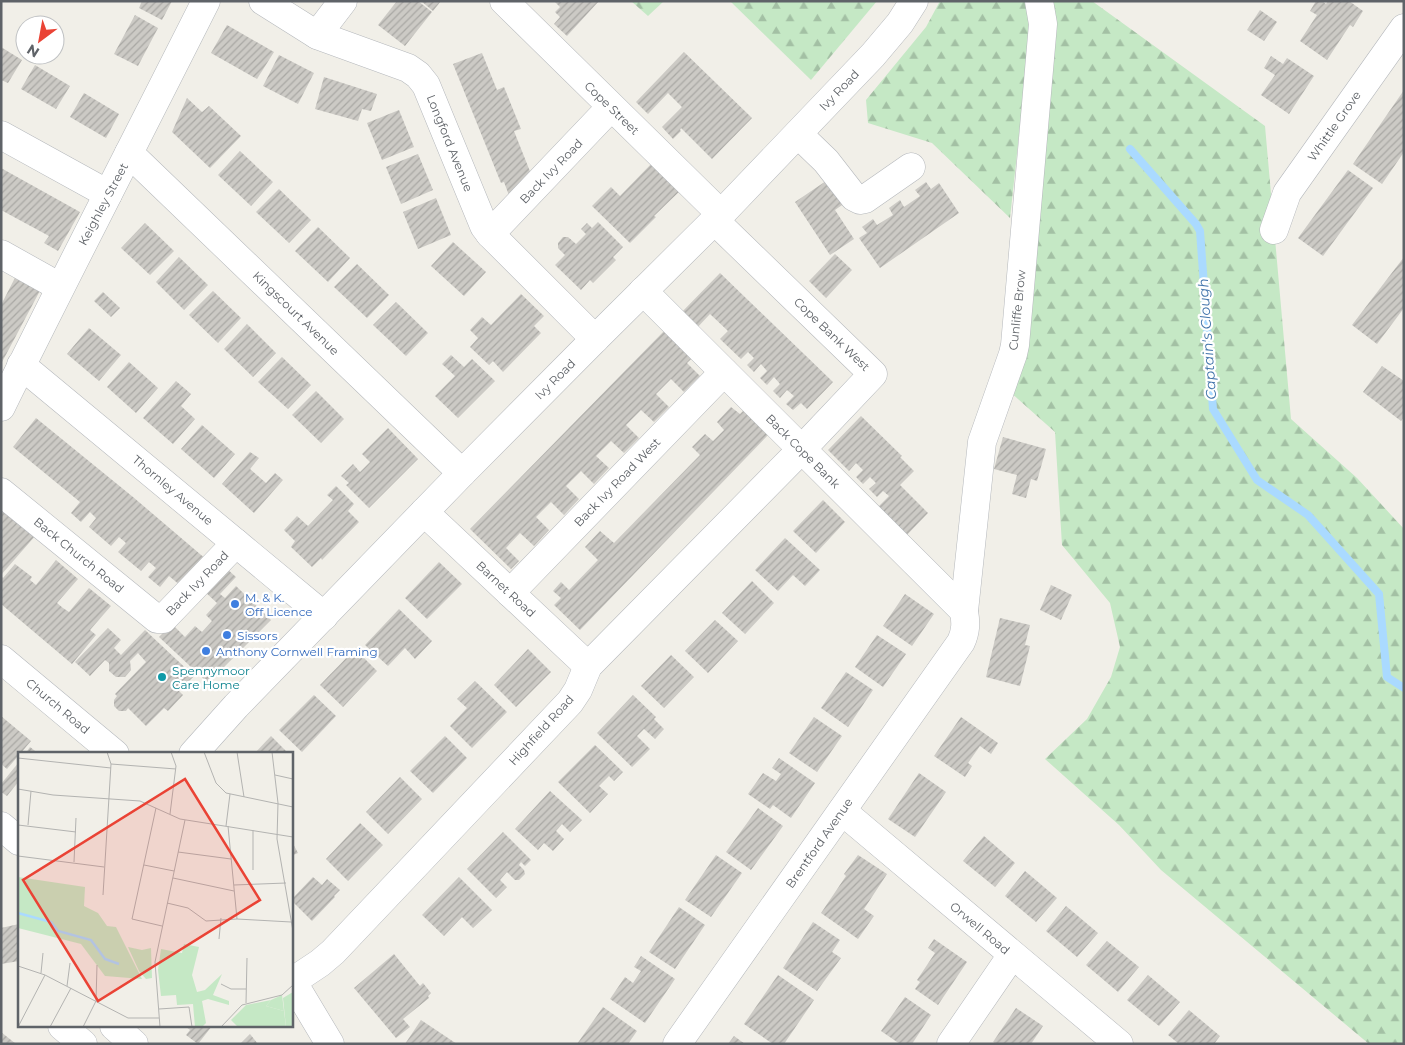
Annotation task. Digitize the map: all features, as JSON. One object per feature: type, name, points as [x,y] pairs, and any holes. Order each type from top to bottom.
[{"type":"street","name":"Keighley Street","points":[[1,406],[206,1]]},
{"type":"street","name":"Longford Avenue","points":[[263,1],[317,35],[408,68],[418,75],[426,85],[484,226],[595,339]]},
{"type":"street","points":[[317,35],[343,1]]},
{"type":"street","name":"Cope Street","points":[[504,1],[611,107],[718,218]]},
{"type":"street","name":"Ivy Road","points":[[195,752],[236,706],[462,473],[718,218],[873,55],[900,23],[914,1]]},
{"type":"street","name":"Cunliffe Brow","points":[[961,642],[965,632],[964,610],[982,442],[1013,354],[1043,24],[1039,1]]},
{"type":"street","name":"Whittle Grove","points":[[1274,230],[1286,193],[1404,28]]},
{"type":"street","name":"Back Ivy Road","points":[[490,234],[611,107]]},
{"type":"street","points":[[798,134],[826,161],[854,198],[860,200],[865,199],[911,167]]},
{"type":"street","points":[[1,135],[108,194]]},
{"type":"street","name":"Kingscourt Avenue","points":[[129,153],[462,473]]},
{"type":"street","name":"Cope Bank West","points":[[718,218],[873,374],[801,450]]},
{"type":"street","points":[[1,254],[60,287]]},
{"type":"street","name":"Back Cope Bank","points":[[643,291],[964,610]]},
{"type":"street","name":"Thornley Avenue","points":[[22,365],[324,616]]},
{"type":"street","name":"Back Ivy Road West","points":[[510,593],[724,372]]},
{"type":"street","name":"Highfield Road","points":[[292,980],[320,963],[333,952],[570,702],[578,690],[588,666],[801,450]]},
{"type":"street","name":"Back Church Road","points":[[1,492],[157,619]]},
{"type":"street","name":"Barnet Road","points":[[424,512],[588,666]]},
{"type":"street","name":"Back Ivy Road","points":[[157,619],[162,619],[236,543]]},
{"type":"street","name":"Brentford Avenue","points":[[677,1044],[961,642]]},
{"type":"street","name":"Church Road","points":[[1,659],[113,752]]},
{"type":"street","name":"Orwell Road","points":[[842,811],[1119,1044]]},
{"type":"street","points":[[1,826],[18,840]]},
{"type":"street","points":[[951,1044],[1012,955]]},
{"type":"street","points":[[292,980],[330,1044]]},
{"type":"street","points":[[64,1028],[83,1044]]},
{"type":"street","points":[[98,1044],[111,1028]]},
{"type":"street","points":[[115,1028],[134,1044]]},
{"type":"green space","points":[[631,1],[664,1],[648,16]]},
{"type":"green space","points":[[730,1],[877,1],[811,80]]},
{"type":"green space","points":[[940,1],[1028,1],[1031,25],[1010,218],[932,143],[868,123],[866,100],[926,27]]},
{"type":"green space","points":[[1046,1],[1092,1],[1265,126],[1291,419],[1357,478],[1404,529],[1404,1044],[1369,1044],[1161,870],[1119,825],[1045,759],[1087,719],[1111,677],[1120,647],[1110,603],[1062,545],[1055,432],[1008,390]]},
{"type":"building","points":[[142,1],[172,1],[162,20],[139,8]]},
{"type":"building","points":[[397,1],[418,1],[432,12],[405,46],[378,25]]},
{"type":"building","points":[[421,1],[441,1],[433,11]]},
{"type":"building","points":[[554,1],[599,1],[567,36],[554,24],[560,17],[555,12],[560,7]]},
{"type":"building","points":[[1316,1],[1322,1],[1326,4],[1328,1],[1349,1],[1363,11],[1353,27],[1350,25],[1327,60],[1300,41],[1317,15],[1310,11]]},
{"type":"building","points":[[1260,10],[1277,22],[1264,41],[1247,30]]},
{"type":"building","points":[[135,15],[158,28],[138,66],[114,54]]},
{"type":"building","points":[[227,25],[274,52],[257,79],[211,53]]},
{"type":"building","points":[[1,47],[15,56],[15,65],[19,65],[8,83],[1,80]]},
{"type":"building","points":[[684,52],[752,118],[712,159],[681,128],[681,131],[673,139],[662,127],[682,107],[668,93],[648,114],[636,102]]},
{"type":"building","points":[[482,53],[497,90],[504,87],[521,129],[514,131],[533,179],[510,198],[504,182],[501,183],[453,64]]},
{"type":"building","points":[[279,55],[314,73],[298,104],[263,86]]},
{"type":"building","points":[[1271,56],[1283,64],[1287,58],[1314,76],[1289,114],[1261,95],[1275,75],[1264,68]]},
{"type":"building","points":[[35,65],[70,86],[56,109],[21,89]]},
{"type":"building","points":[[324,77],[377,94],[371,111],[362,109],[358,121],[315,109]]},
{"type":"building","points":[[1404,90],[1404,152],[1382,184],[1353,164]]},
{"type":"building","points":[[84,93],[119,114],[106,138],[70,117]]},
{"type":"building","points":[[187,98],[202,112],[209,106],[241,136],[210,168],[172,132]]},
{"type":"building","points":[[399,110],[414,147],[382,160],[367,123]]},
{"type":"building","points":[[240,151],[273,182],[251,206],[218,175]]},
{"type":"building","points":[[418,154],[433,190],[401,204],[386,167]]},
{"type":"building","points":[[654,161],[682,189],[630,243],[592,206],[611,187],[620,196]]},
{"type":"building","points":[[1,168],[80,212],[58,251],[44,243],[49,236],[1,210]]},
{"type":"building","points":[[1348,170],[1373,188],[1323,256],[1298,238]]},
{"type":"building","points":[[829,179],[845,203],[835,210],[854,239],[830,255],[795,202]]},
{"type":"building","points":[[926,182],[931,189],[939,183],[959,213],[880,268],[859,238],[867,233],[862,227],[873,219],[877,225],[893,215],[889,208],[900,200],[904,207],[920,196],[915,190]]},
{"type":"building","points":[[279,189],[311,220],[289,243],[256,212]]},
{"type":"building","points":[[436,198],[451,235],[418,249],[403,212]]},
{"type":"building","points":[[598,222],[623,247],[613,257],[616,260],[593,283],[590,280],[581,290],[555,265],[565,255],[558,248],[558,243],[563,237],[568,237],[576,244],[586,234],[581,229],[587,223],[592,228]]},
{"type":"building","points":[[145,223],[174,251],[150,275],[121,248]]},
{"type":"building","points":[[318,227],[350,258],[328,282],[295,251]]},
{"type":"building","points":[[453,242],[486,272],[464,296],[431,266]]},
{"type":"building","points":[[835,254],[852,270],[826,298],[809,281]]},
{"type":"building","points":[[179,257],[208,285],[184,310],[156,282]]},
{"type":"building","points":[[1404,257],[1404,308],[1377,344],[1352,325]]},
{"type":"building","points":[[357,264],[389,295],[367,318],[334,287]]},
{"type":"building","points":[[18,272],[43,285],[1,364],[1,305]]},
{"type":"building","points":[[720,273],[833,382],[807,409],[801,403],[793,410],[786,404],[794,396],[787,390],[780,398],[773,391],[780,384],[774,377],[767,385],[760,378],[767,371],[761,364],[754,372],[747,365],[754,358],[748,352],[741,359],[720,339],[728,331],[710,314],[695,330],[679,315]]},
{"type":"building","points":[[213,291],[241,318],[218,343],[189,315]]},
{"type":"building","points":[[103,292],[120,308],[111,317],[94,301]]},
{"type":"building","points":[[521,294],[544,316],[534,326],[541,333],[503,372],[493,361],[489,365],[470,347],[478,338],[470,330],[482,317],[491,325]]},
{"type":"building","points":[[396,302],[428,333],[406,356],[373,325]]},
{"type":"building","points":[[247,324],[276,353],[253,377],[224,349]]},
{"type":"building","points":[[89,328],[121,355],[99,381],[67,354]]},
{"type":"building","points":[[666,329],[694,356],[687,363],[700,376],[684,392],[671,379],[656,394],[669,407],[654,422],[641,410],[626,425],[639,438],[624,453],[611,441],[596,456],[609,468],[594,484],[581,471],[566,486],[579,499],[564,515],[551,502],[536,517],[549,530],[534,546],[520,533],[506,548],[519,561],[511,569],[470,529]]},
{"type":"building","points":[[451,355],[464,367],[472,359],[495,381],[458,418],[435,396],[455,376],[442,364]]},
{"type":"building","points":[[282,357],[311,385],[288,409],[258,382]]},
{"type":"building","points":[[129,362],[158,388],[136,413],[107,387]]},
{"type":"building","points":[[1382,366],[1404,381],[1404,417],[1401,421],[1363,392]]},
{"type":"building","points":[[176,381],[191,394],[181,406],[195,419],[173,444],[143,418]]},
{"type":"building","points":[[316,391],[344,419],[321,443],[292,415]]},
{"type":"building","points":[[731,407],[740,414],[744,410],[769,434],[580,630],[554,605],[561,598],[553,591],[561,582],[569,590],[598,560],[585,547],[600,531],[614,543],[700,455],[692,447],[705,434],[713,441],[724,430],[717,422]]},
{"type":"building","points":[[861,416],[902,456],[900,457],[914,471],[900,485],[928,513],[903,539],[874,511],[889,496],[883,491],[877,497],[869,489],[876,483],[870,477],[863,484],[856,477],[863,470],[856,463],[849,471],[828,450]]},
{"type":"building","points":[[36,418],[207,560],[181,586],[169,576],[160,587],[148,577],[156,568],[149,562],[141,571],[118,552],[126,543],[119,537],[111,546],[89,527],[96,518],[90,512],[81,522],[71,513],[80,502],[13,447]]},
{"type":"building","points":[[202,425],[235,454],[214,478],[181,449]]},
{"type":"building","points":[[388,428],[418,459],[369,508],[346,485],[349,483],[341,476],[353,464],[360,472],[370,462],[362,454]]},
{"type":"building","points":[[1003,437],[1046,449],[1037,481],[1031,479],[1026,498],[1012,494],[1017,475],[994,469]]},
{"type":"building","points":[[250,452],[259,458],[250,469],[266,483],[275,473],[283,480],[254,513],[222,484]]},
{"type":"building","points":[[336,486],[354,504],[348,511],[359,522],[322,560],[321,558],[312,567],[291,547],[295,541],[284,530],[297,516],[308,526],[333,500],[327,495]]},
{"type":"building","points":[[823,500],[845,522],[816,553],[793,531]]},
{"type":"building","points":[[1,504],[36,535],[1,575]]},
{"type":"building","points":[[785,538],[820,570],[805,586],[793,575],[778,591],[755,570]]},
{"type":"building","points":[[56,560],[78,579],[57,603],[69,612],[89,588],[111,606],[90,630],[96,635],[72,664],[1,604],[1,576],[3,578],[15,564],[32,577],[30,580],[36,585]]},
{"type":"building","points":[[439,562],[462,584],[427,619],[405,598]]},
{"type":"building","points":[[226,568],[236,577],[220,594],[225,598],[236,586],[271,620],[207,682],[159,637],[172,624],[185,637],[195,626],[202,632],[212,621],[206,615],[217,603],[204,591]]},
{"type":"building","points":[[752,581],[774,603],[745,634],[722,613]]},
{"type":"building","points":[[1051,585],[1072,595],[1061,620],[1040,610]]},
{"type":"building","points":[[905,594],[934,614],[912,646],[883,626]]},
{"type":"building","points":[[399,609],[432,641],[415,659],[405,648],[388,666],[365,645]]},
{"type":"building","points":[[1000,618],[1030,625],[1025,645],[1030,646],[1020,686],[986,677]]},
{"type":"building","points":[[715,620],[738,641],[708,673],[685,651]]},
{"type":"building","name":"Spennymoor Care Home","points":[[108,628],[121,640],[114,648],[121,655],[145,630],[194,676],[179,691],[183,695],[168,711],[164,708],[146,726],[128,708],[126,711],[119,711],[114,706],[114,700],[117,696],[115,694],[146,662],[138,653],[130,661],[131,670],[125,677],[116,677],[109,671],[109,663],[105,660],[90,676],[75,662]]},
{"type":"building","points":[[877,635],[906,654],[883,687],[855,667]]},
{"type":"building","points":[[355,649],[377,671],[343,707],[320,685]]},
{"type":"building","points":[[528,649],[551,672],[516,707],[494,685]]},
{"type":"building","points":[[671,655],[694,677],[664,708],[641,686]]},
{"type":"building","points":[[846,672],[873,690],[848,727],[821,708]]},
{"type":"building","points":[[475,681],[507,712],[472,748],[450,726],[467,708],[457,699]]},
{"type":"building","points":[[314,695],[336,716],[302,752],[279,730]]},
{"type":"building","points":[[633,695],[656,717],[654,719],[664,729],[655,739],[644,729],[637,736],[650,749],[632,767],[597,733]]},
{"type":"building","points":[[1,716],[31,741],[22,752],[18,752],[18,756],[7,769],[1,764]]},
{"type":"building","points":[[814,717],[842,736],[817,772],[789,753]]},
{"type":"building","points":[[961,717],[998,743],[991,754],[980,746],[968,763],[972,766],[965,777],[934,756]]},
{"type":"building","points":[[271,736],[287,752],[256,752]]},
{"type":"building","points":[[445,736],[467,758],[433,793],[410,771]]},
{"type":"building","points":[[595,745],[623,772],[614,781],[609,776],[599,786],[608,794],[590,813],[558,782]]},
{"type":"building","points":[[30,747],[36,752],[26,752]]},
{"type":"building","points":[[779,758],[815,783],[791,818],[773,805],[770,809],[748,794],[763,773],[776,781],[781,774],[772,768]]},
{"type":"building","points":[[18,763],[18,782],[7,796],[1,792],[1,784]]},
{"type":"building","points":[[919,773],[946,792],[915,837],[888,819]]},
{"type":"building","points":[[400,777],[422,799],[388,834],[366,812]]},
{"type":"building","points":[[550,791],[582,820],[570,832],[562,824],[556,831],[564,839],[553,851],[544,843],[538,850],[515,829]]},
{"type":"building","points":[[758,808],[783,826],[751,870],[726,852]]},
{"type":"building","points":[[360,823],[383,845],[348,881],[326,859]]},
{"type":"building","points":[[503,832],[531,860],[525,866],[521,862],[519,865],[525,874],[519,880],[515,880],[507,872],[500,880],[507,887],[496,898],[467,869]]},
{"type":"building","points":[[984,836],[1015,863],[995,887],[963,861]]},
{"type":"building","points":[[292,842],[298,853],[292,856]]},
{"type":"building","points":[[716,855],[742,873],[711,917],[685,900]]},
{"type":"building","points":[[858,855],[887,874],[864,909],[874,916],[858,939],[821,913],[846,876],[844,874]]},
{"type":"building","points":[[1025,871],[1057,898],[1036,922],[1005,896]]},
{"type":"building","points":[[313,877],[322,885],[327,879],[340,890],[312,921],[292,899]]},
{"type":"building","points":[[459,877],[492,910],[473,928],[462,917],[444,936],[422,915]]},
{"type":"building","points":[[1066,906],[1098,933],[1077,957],[1046,931]]},
{"type":"building","points":[[679,907],[705,925],[675,969],[649,952]]},
{"type":"building","points":[[813,922],[840,940],[832,952],[841,958],[817,991],[783,968]]},
{"type":"building","points":[[18,924],[18,961],[1,964],[1,928]]},
{"type":"building","points":[[934,939],[967,962],[938,1005],[915,989],[920,982],[917,980],[935,953],[928,948]]},
{"type":"building","points":[[1107,941],[1139,967],[1118,992],[1086,965]]},
{"type":"building","points":[[394,954],[420,986],[423,983],[431,993],[428,996],[429,998],[403,1019],[410,1027],[396,1038],[354,988]]},
{"type":"building","points":[[641,956],[675,979],[645,1023],[610,999],[625,977],[633,983],[641,971],[634,967]]},
{"type":"building","points":[[778,975],[814,1000],[784,1044],[773,1044],[744,1024]]},
{"type":"building","points":[[1148,975],[1180,1002],[1159,1026],[1127,1000]]},
{"type":"building","points":[[905,997],[931,1015],[912,1044],[900,1044],[881,1031]]},
{"type":"building","points":[[603,1007],[637,1031],[628,1044],[577,1044]]},
{"type":"building","points":[[1016,1008],[1043,1026],[1031,1044],[996,1044],[993,1042]]},
{"type":"building","points":[[1189,1010],[1220,1036],[1214,1044],[1179,1044],[1168,1035]]},
{"type":"building","points":[[421,1020],[457,1044],[405,1044]]},
{"type":"building","points":[[188,1028],[210,1028],[198,1044],[186,1035],[190,1030]]},
{"type":"building","points":[[1,1032],[16,1044],[1,1044]]},
{"type":"building","points":[[250,1034],[258,1044],[240,1044]]},
{"type":"building","points":[[734,1036],[745,1044],[728,1044]]},
{"type":"waterway","name":"Captain's Clough","points":[[1130,149],[1196,224],[1200,231],[1213,409],[1257,480],[1308,515],[1379,594],[1387,677],[1404,688]]},
{"type":"place","name":"M. & K. Off Licence","points":[[235,604]]},
{"type":"place","name":"Sissors","points":[[227,635]]},
{"type":"place","name":"Anthony Cornwell Framing","points":[[206,651]]},
{"type":"place","name":"Spennymoor Care Home","points":[[162,677]]}]
